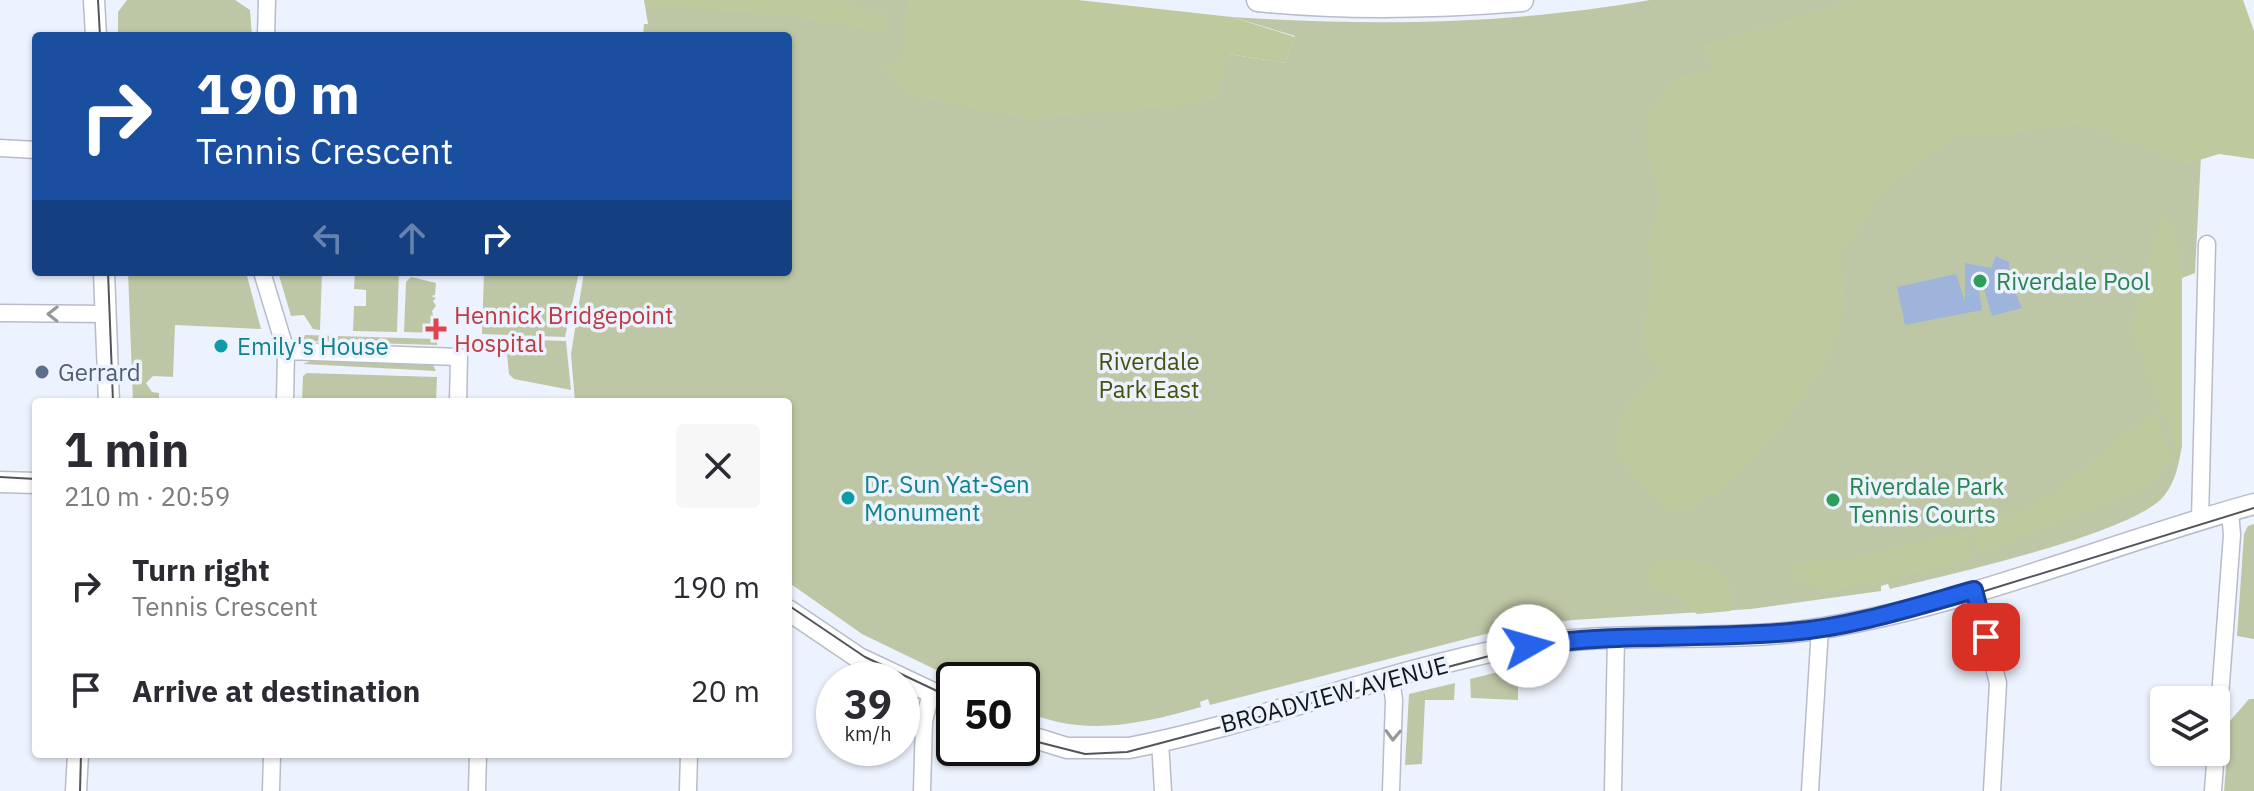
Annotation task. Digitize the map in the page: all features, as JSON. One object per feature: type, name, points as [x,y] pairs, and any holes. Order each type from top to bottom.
[{"type":"highway","points":[[1258,0],[1368,6],[1453,6],[1522,0]]},
{"type":"main road","points":[[94,0],[96,32]]},
{"type":"main road","points":[[104,276],[109,398]]},
{"type":"main road","points":[[0,482],[32,483]]},
{"type":"main road","name":"BROADVIEW AVENUE","points":[[1040,740],[1087,750],[1129,748],[1510,648],[1616,637],[1734,635],[1820,628],[1974,590],[2254,504]]},
{"type":"main road","points":[[792,613],[859,658],[936,695]]},
{"type":"main road","points":[[76,791],[78,758]]},
{"type":"street","points":[[266,32],[267,0]]},
{"type":"street","points":[[0,148],[32,150]]},
{"type":"street","points":[[2200,520],[2207,244]]},
{"type":"street","points":[[263,276],[286,351],[285,398]]},
{"type":"street","points":[[0,313],[106,314]]},
{"type":"street","points":[[286,351],[459,357],[458,398]]},
{"type":"street","points":[[2213,791],[2232,535],[2230,511]]},
{"type":"street","points":[[1974,590],[1998,683],[1992,791]]},
{"type":"street","points":[[1810,791],[1820,628]]},
{"type":"street","points":[[1613,791],[1616,637]]},
{"type":"street","points":[[1391,679],[1394,700],[1391,791]]},
{"type":"street","points":[[922,791],[924,721],[931,693]]},
{"type":"street","points":[[1160,741],[1163,791]]},
{"type":"street","points":[[271,791],[272,758]]},
{"type":"street","points":[[477,791],[478,758]]},
{"type":"street","points":[[688,791],[689,758]]},
{"type":"green space","points":[[127,0],[235,0],[250,10],[252,32],[118,32],[118,12]]},
{"type":"green space","name":"Riverdale Park East","points":[[644,0],[910,0],[908,17],[1010,19],[1285,63],[1295,36],[1232,17],[1339,22],[1493,19],[1650,0],[2209,0],[2195,273],[2182,278],[2182,445],[2176,472],[2164,496],[2146,510],[2116,525],[1992,564],[1890,589],[1888,584],[1881,586],[1881,591],[1751,609],[1573,620],[1505,629],[1210,705],[1208,699],[1200,702],[1201,707],[1156,719],[1089,726],[1045,719],[1040,717],[1040,662],[936,662],[936,670],[862,634],[792,585],[792,398],[575,398],[571,354],[583,276],[792,276],[792,32],[643,32],[644,24],[648,24]]},
{"type":"green space","points":[[644,0],[834,0],[891,15],[887,33],[780,15],[646,6]]},
{"type":"green space","points":[[910,0],[1078,0],[1232,17],[1295,37],[1285,63],[1228,54],[1217,99],[1190,105],[1027,119],[911,96],[883,68],[897,59],[906,65],[902,32]]},
{"type":"green space","points":[[1853,0],[2243,0],[2254,31],[2254,159],[2219,154],[2187,164],[2081,124],[2015,133],[1956,133],[1883,192],[1840,253],[1845,297],[1837,331],[1812,384],[1795,408],[1717,498],[1706,493],[1689,510],[1665,510],[1624,461],[1617,434],[1630,403],[1658,369],[1640,340],[1651,290],[1652,269],[1647,249],[1659,198],[1648,156],[1645,126],[1653,104],[1671,79],[1713,70],[1701,46]]},
{"type":"green space","points":[[2164,208],[2180,252],[2182,277],[2182,445],[2181,450],[2177,451],[2133,333],[2133,312]]},
{"type":"green space","points":[[128,276],[247,276],[261,329],[175,325],[173,377],[153,376],[146,383],[152,392],[159,393],[159,398],[133,398]]},
{"type":"green space","points":[[279,276],[322,276],[320,330],[313,329],[304,315],[291,316]]},
{"type":"green space","points":[[355,276],[399,276],[397,332],[353,331],[354,306],[366,306],[366,290],[354,289]]},
{"type":"green space","points":[[484,276],[578,276],[565,337],[482,334]]},
{"type":"green space","points":[[411,277],[436,283],[435,295],[431,296],[436,298],[432,311],[434,319],[439,320],[438,333],[404,332],[406,282]]},
{"type":"green space","points":[[305,335],[437,339],[437,345],[303,341]]},
{"type":"green space","points":[[482,338],[566,341],[571,390],[514,379],[509,374],[507,354],[482,351]]},
{"type":"green space","points":[[311,361],[433,365],[436,371],[303,364]]},
{"type":"green space","points":[[307,373],[437,377],[436,398],[302,398],[303,376]]},
{"type":"green space","points":[[2155,409],[2173,459],[2141,490],[1978,554],[1972,527],[2022,509],[2058,491],[2115,440],[2145,421]]},
{"type":"green space","points":[[2254,524],[2254,639],[2237,636],[2244,534],[2248,526]]},
{"type":"green space","points":[[1968,531],[1972,560],[1827,592],[1817,585],[1795,587],[1791,566],[1797,562],[1849,559]]},
{"type":"green space","points":[[1687,558],[1713,567],[1732,588],[1731,611],[1697,614],[1678,598],[1652,589],[1646,575],[1657,561]]},
{"type":"green space","points":[[1518,667],[1518,700],[1471,698],[1470,679]]},
{"type":"green space","points":[[1455,683],[1454,700],[1425,700],[1422,764],[1405,765],[1409,694]]},
{"type":"green space","points":[[2249,699],[2254,699],[2254,791],[2224,791],[2226,766],[2230,766],[2230,721]]},
{"type":"water","points":[[1996,256],[2009,262],[2009,278],[2022,308],[1992,316],[1984,289],[1979,291],[1982,310],[1905,325],[1897,287],[1956,274],[1965,302],[1965,263],[1991,268]]},
{"type":"tram line","points":[[98,0],[100,32]]},
{"type":"tram line","points":[[108,276],[113,398]]},
{"type":"tram line","points":[[0,477],[32,479]]},
{"type":"tram line","points":[[1040,743],[1085,754],[1127,752],[1508,651],[1578,643],[1776,637],[1839,629],[1975,594],[2254,508]]},
{"type":"tram line","points":[[792,608],[865,657],[936,691]]},
{"type":"tram line","points":[[80,791],[81,758]]},
{"type":"place","name":"Riverdale Pool","points":[[1980,281]]},
{"type":"place","name":"Hennick Bridgepoint Hospital","points":[[436,329]]},
{"type":"place","name":"Emily's House","points":[[221,346]]},
{"type":"place","name":"Gerrard","points":[[42,372]]},
{"type":"place","name":"Dr. Sun Yat-Sen Monument","points":[[848,498]]},
{"type":"place","name":"Riverdale Park Tennis Courts","points":[[1833,500]]},
{"type":"route","points":[[1528,646],[1580,639],[1798,631],[1864,620],[1974,590],[1986,637]]}]
